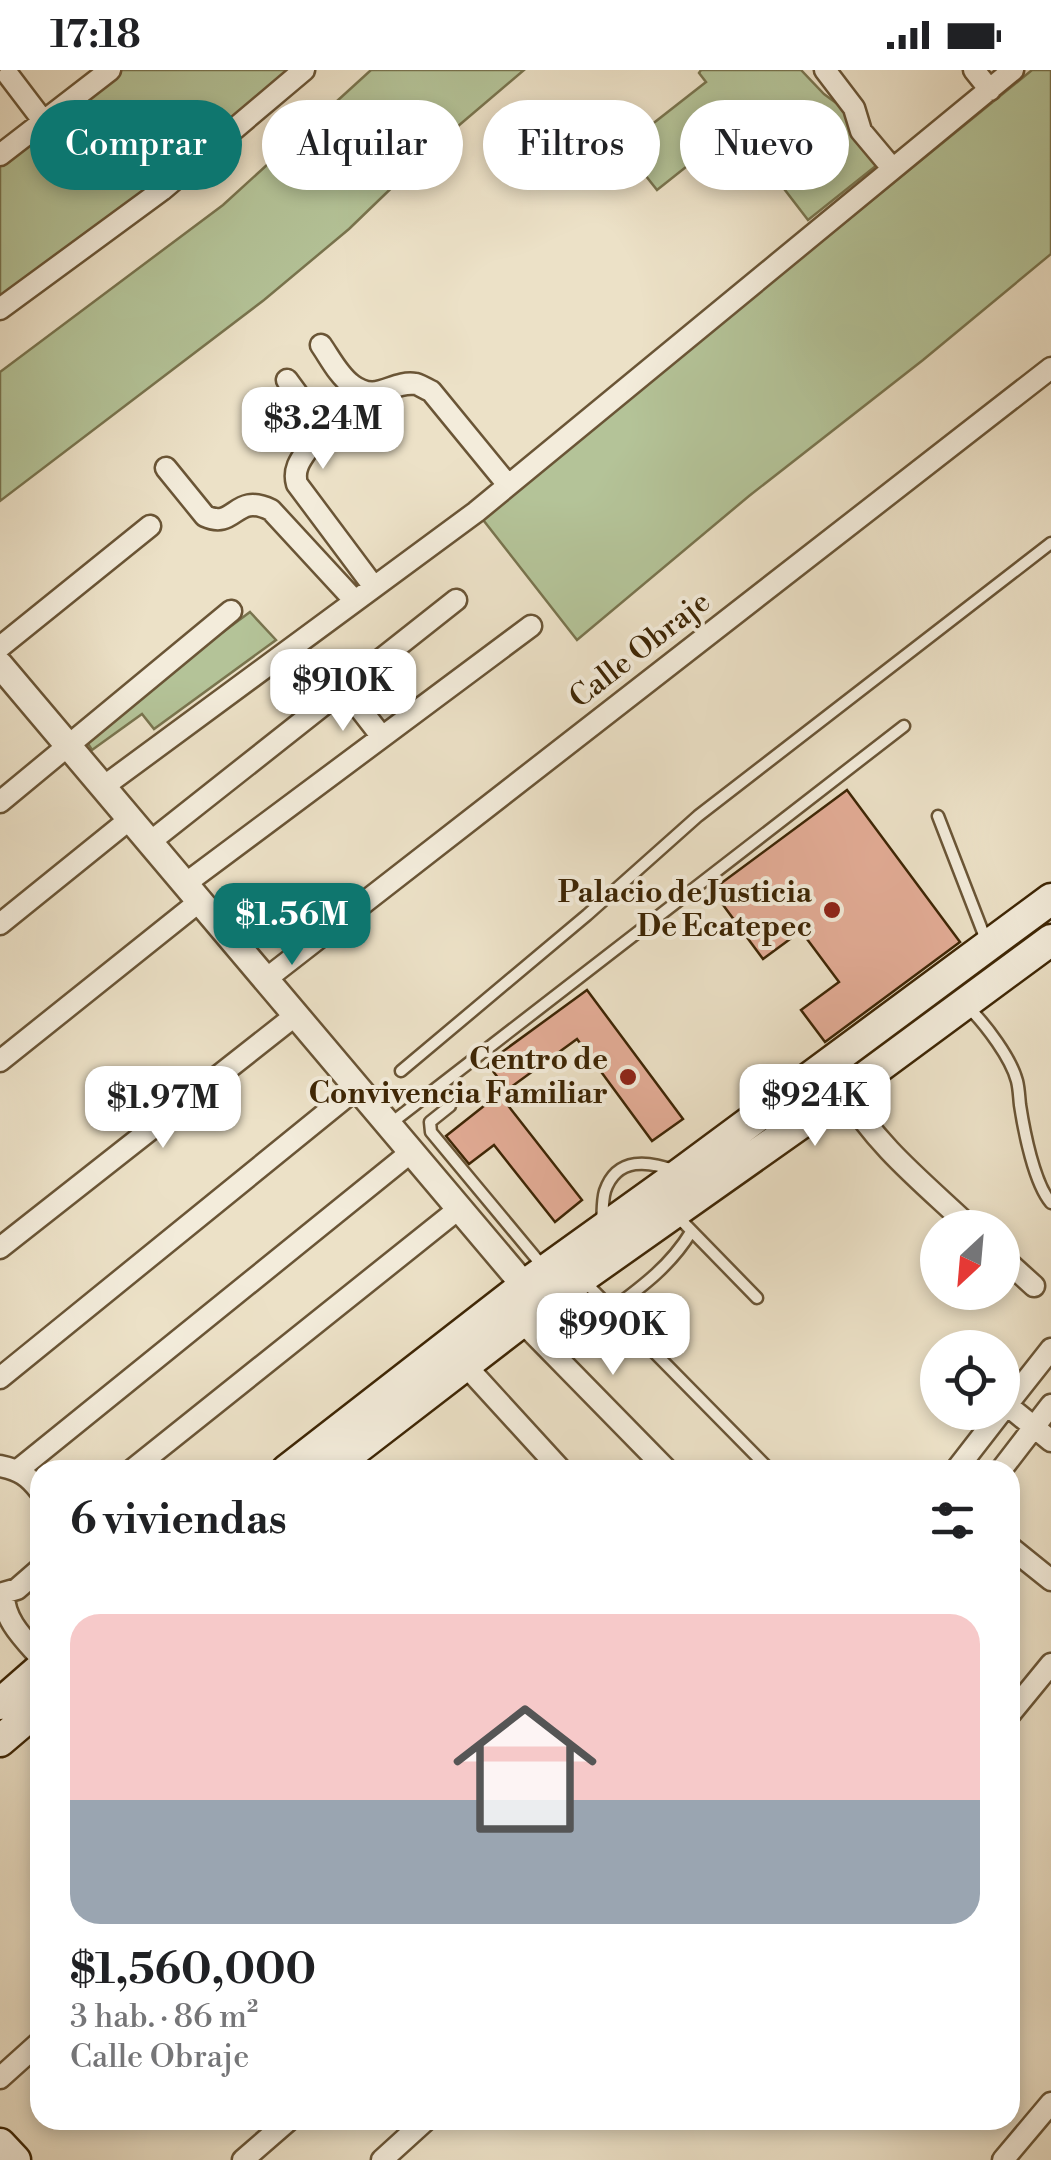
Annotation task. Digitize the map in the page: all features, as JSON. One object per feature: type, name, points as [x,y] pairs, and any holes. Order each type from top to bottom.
[{"type":"main road","points":[[342,1460],[466,1366],[601,1230],[1051,899]]},
{"type":"main road","points":[[301,1460],[534,1296],[581,1278],[682,1222],[845,1092],[1051,940]]},
{"type":"main road","points":[[0,1704],[30,1675]]},
{"type":"main road","points":[[0,1742],[30,1716]]},
{"type":"main road","points":[[0,2144],[15,2160]]},
{"type":"street","points":[[0,309],[162,190],[304,70]]},
{"type":"street","points":[[825,70],[854,108],[861,131],[892,168]]},
{"type":"street","points":[[974,70],[990,90]]},
{"type":"street","points":[[103,787],[508,486],[1014,70]]},
{"type":"street","points":[[69,100],[98,74]]},
{"type":"street","points":[[9,76],[30,104]]},
{"type":"street","points":[[0,155],[30,132]]},
{"type":"street","points":[[321,346],[349,384],[366,393],[403,384],[417,384],[431,391],[508,486]]},
{"type":"street","name":"Calle Obraje","points":[[266,979],[1051,368]]},
{"type":"street","points":[[287,380],[320,425],[319,434],[294,473],[297,484],[374,587]]},
{"type":"street","points":[[166,468],[205,516],[214,520],[226,519],[244,505],[258,504],[271,510],[355,601]]},
{"type":"street","points":[[0,647],[150,526]]},
{"type":"street","points":[[150,842],[456,600]]},
{"type":"street","points":[[0,802],[231,612]]},
{"type":"street","points":[[0,1061],[192,892],[382,737],[531,626]]},
{"type":"street","points":[[2,672],[296,1014],[388,1130],[534,1296],[659,1460]]},
{"type":"street","points":[[344,688],[382,737]]},
{"type":"street","points":[[0,924],[130,819]]},
{"type":"street","points":[[0,1248],[296,1014]]},
{"type":"street","points":[[0,1378],[357,1088]]},
{"type":"street","points":[[845,1092],[882,1145],[952,1210]]},
{"type":"street","points":[[388,1130],[405,1158],[469,1236]]},
{"type":"street","points":[[9,1468],[405,1158]]},
{"type":"street","points":[[145,1460],[452,1216]]},
{"type":"street","points":[[1020,1273],[1034,1286]]},
{"type":"street","points":[[1020,1389],[1051,1349]]},
{"type":"street","points":[[466,1366],[552,1460]]},
{"type":"street","points":[[1009,1460],[1051,1406]]},
{"type":"street","points":[[1020,1419],[1051,1442]]},
{"type":"street","points":[[964,1460],[987,1430]]},
{"type":"street","points":[[1020,1555],[1051,1580]]},
{"type":"street","points":[[30,1577],[16,1589],[2,1593],[6,1614],[30,1651]]},
{"type":"street","points":[[0,1625],[30,1657]]},
{"type":"street","points":[[1020,1696],[1051,1664]]},
{"type":"street","points":[[0,2078],[30,2051]]},
{"type":"street","points":[[1003,2160],[1051,2103]]},
{"type":"street","points":[[243,2160],[278,2130]]},
{"type":"street","points":[[382,2160],[415,2130]]},
{"type":"lane","points":[[401,1072],[698,816],[1051,543]]},
{"type":"lane","points":[[388,1130],[904,726]]},
{"type":"lane","points":[[938,816],[989,946]]},
{"type":"lane","points":[[965,1004],[1013,1068],[1037,1178],[1051,1203]]},
{"type":"lane","points":[[450,1106],[430,1122],[431,1132],[534,1296]]},
{"type":"lane","points":[[682,1222],[757,1298]]},
{"type":"lane","points":[[612,1308],[659,1273],[680,1250],[682,1222]]},
{"type":"lane","points":[[581,1278],[760,1460]]},
{"type":"green space","points":[[104,70],[307,70],[269,100],[262,100],[262,106],[242,122],[242,100],[65,100]]},
{"type":"green space","points":[[371,70],[524,70],[489,100],[483,100],[483,105],[463,122],[463,100],[338,100]]},
{"type":"green space","points":[[801,70],[832,100],[683,100],[706,82],[699,73]]},
{"type":"green space","points":[[1032,70],[1051,70],[1051,254],[749,496],[577,640],[473,507],[822,241]]},
{"type":"green space","points":[[680,102],[680,172],[660,188],[660,118]]},
{"type":"green space","points":[[849,115],[877,165],[849,187]]},
{"type":"green space","points":[[30,126],[30,190],[157,190],[0,315],[0,149]]},
{"type":"green space","points":[[262,169],[262,190],[389,190],[264,300],[0,501],[0,372]]},
{"type":"green space","points":[[785,190],[846,190],[808,220]]},
{"type":"green space","points":[[250,612],[276,640],[154,729],[142,714],[92,750],[83,736]]},
{"type":"building","name":"Palacio de Justicia De Ecatepec","points":[[847,790],[960,942],[825,1042],[801,1010],[839,982],[801,931],[763,959],[712,890]]},
{"type":"building","name":"Centro de Convivencia Familiar","points":[[587,990],[683,1119],[652,1141],[577,1039],[507,1090],[487,1063]]},
{"type":"building","name":"Centro de Convivencia Familiar","points":[[499,1094],[582,1200],[555,1222],[494,1145],[469,1164],[446,1136]]},
{"type":"place","name":"Palacio de Justicia De Ecatepec","points":[[832,910]]},
{"type":"place","name":"Centro de Convivencia Familiar","points":[[628,1077]]}]
